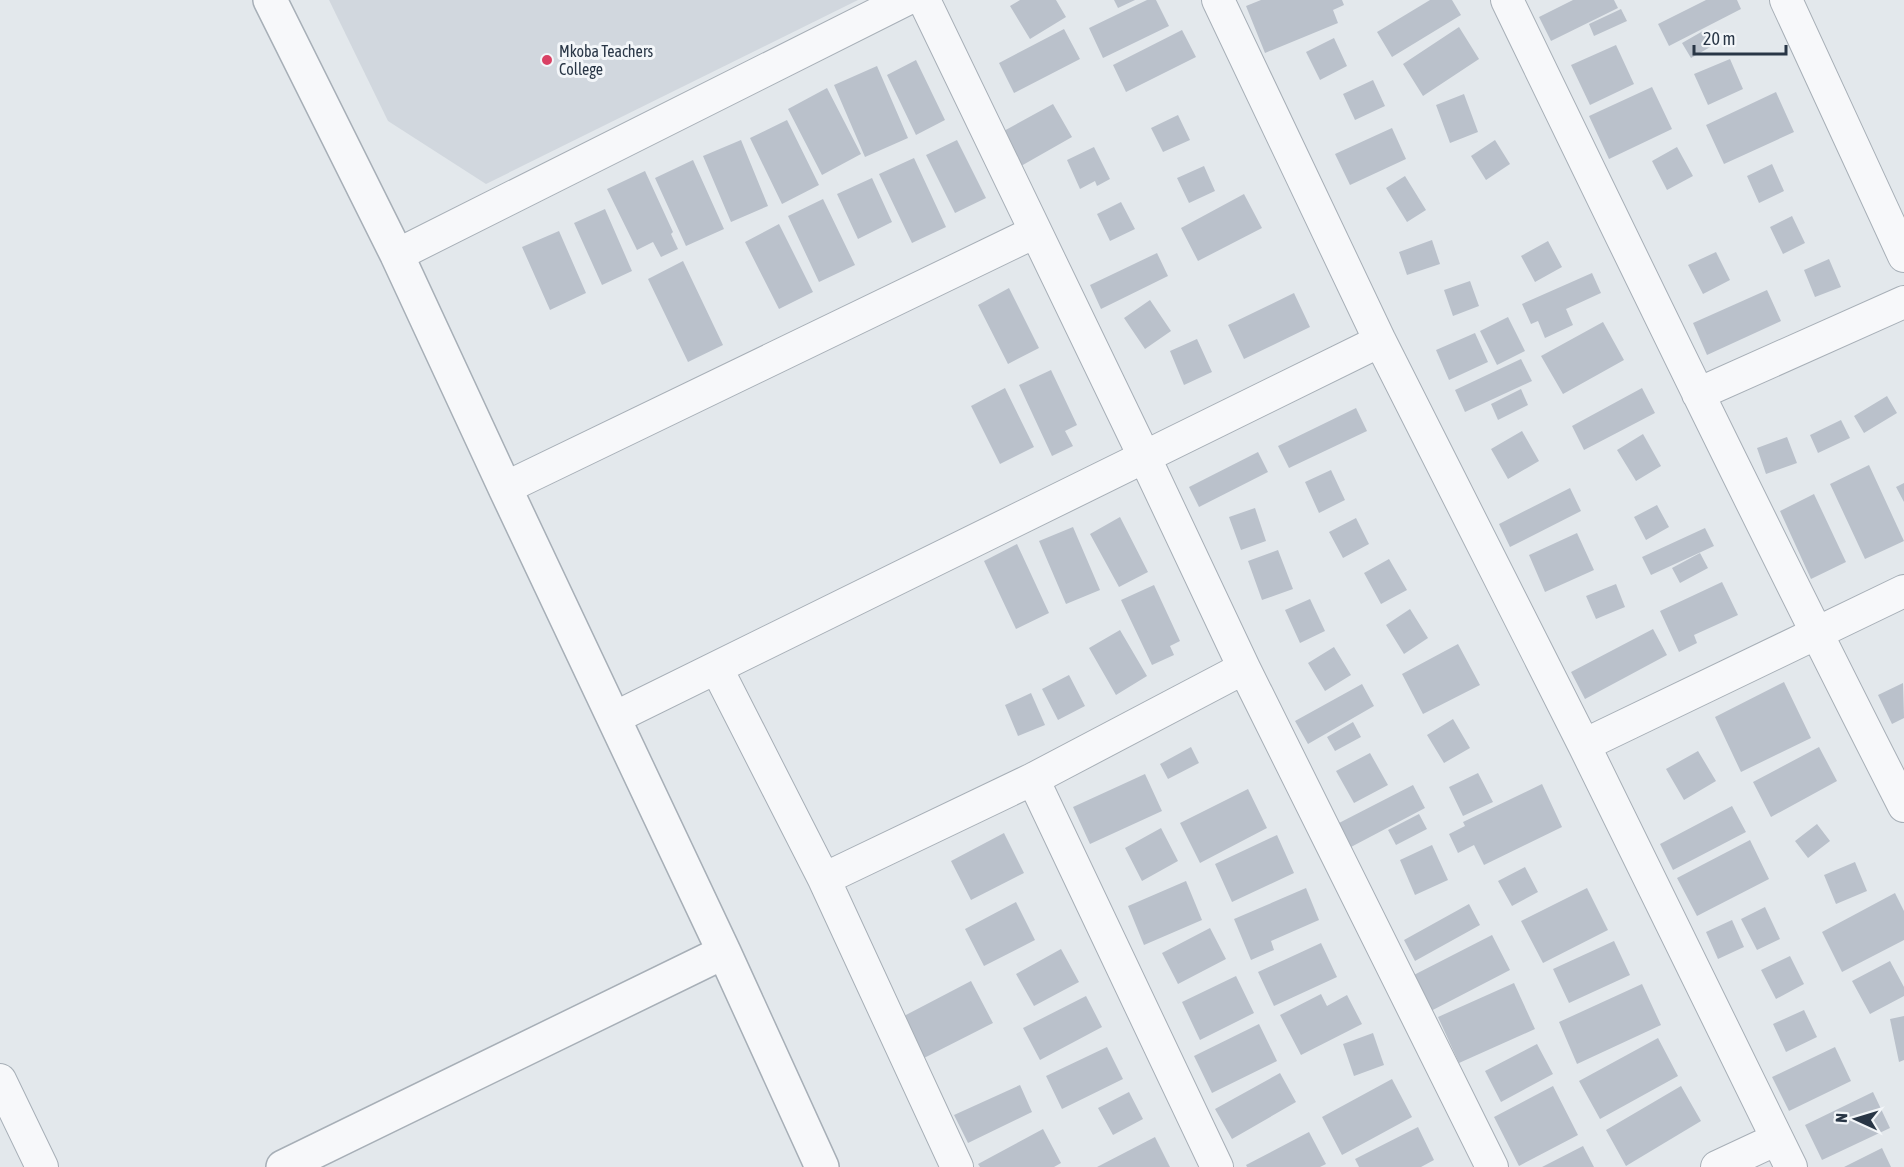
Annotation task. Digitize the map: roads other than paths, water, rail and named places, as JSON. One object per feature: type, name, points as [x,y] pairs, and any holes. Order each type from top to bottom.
[{"type":"street","points":[[270,0],[398,255],[822,1167]]},
{"type":"street","points":[[398,255],[905,0]]},
{"type":"street","points":[[924,0],[1244,669],[1492,1167]]},
{"type":"street","points":[[1218,0],[1380,341],[1584,745],[1791,1167]]},
{"type":"street","points":[[1507,0],[1815,633],[1904,806]]},
{"type":"street","points":[[1786,0],[1904,256]]},
{"type":"street","points":[[505,488],[1035,232]]},
{"type":"street","points":[[1698,394],[1904,302]]},
{"type":"street","points":[[614,718],[1380,341]]},
{"type":"street","points":[[1584,745],[1904,591]]},
{"type":"street","points":[[717,669],[824,879],[957,1167]]},
{"type":"street","points":[[824,879],[1033,779],[1244,669]]},
{"type":"street","points":[[1033,779],[1216,1167]]},
{"type":"street","points":[[283,1167],[724,952]]},
{"type":"street","points":[[0,1080],[42,1167]]},
{"type":"street","points":[[1717,1167],[1777,1139]]},
{"type":"place","name":"Mkoba Teachers College","points":[[547,60]]}]
